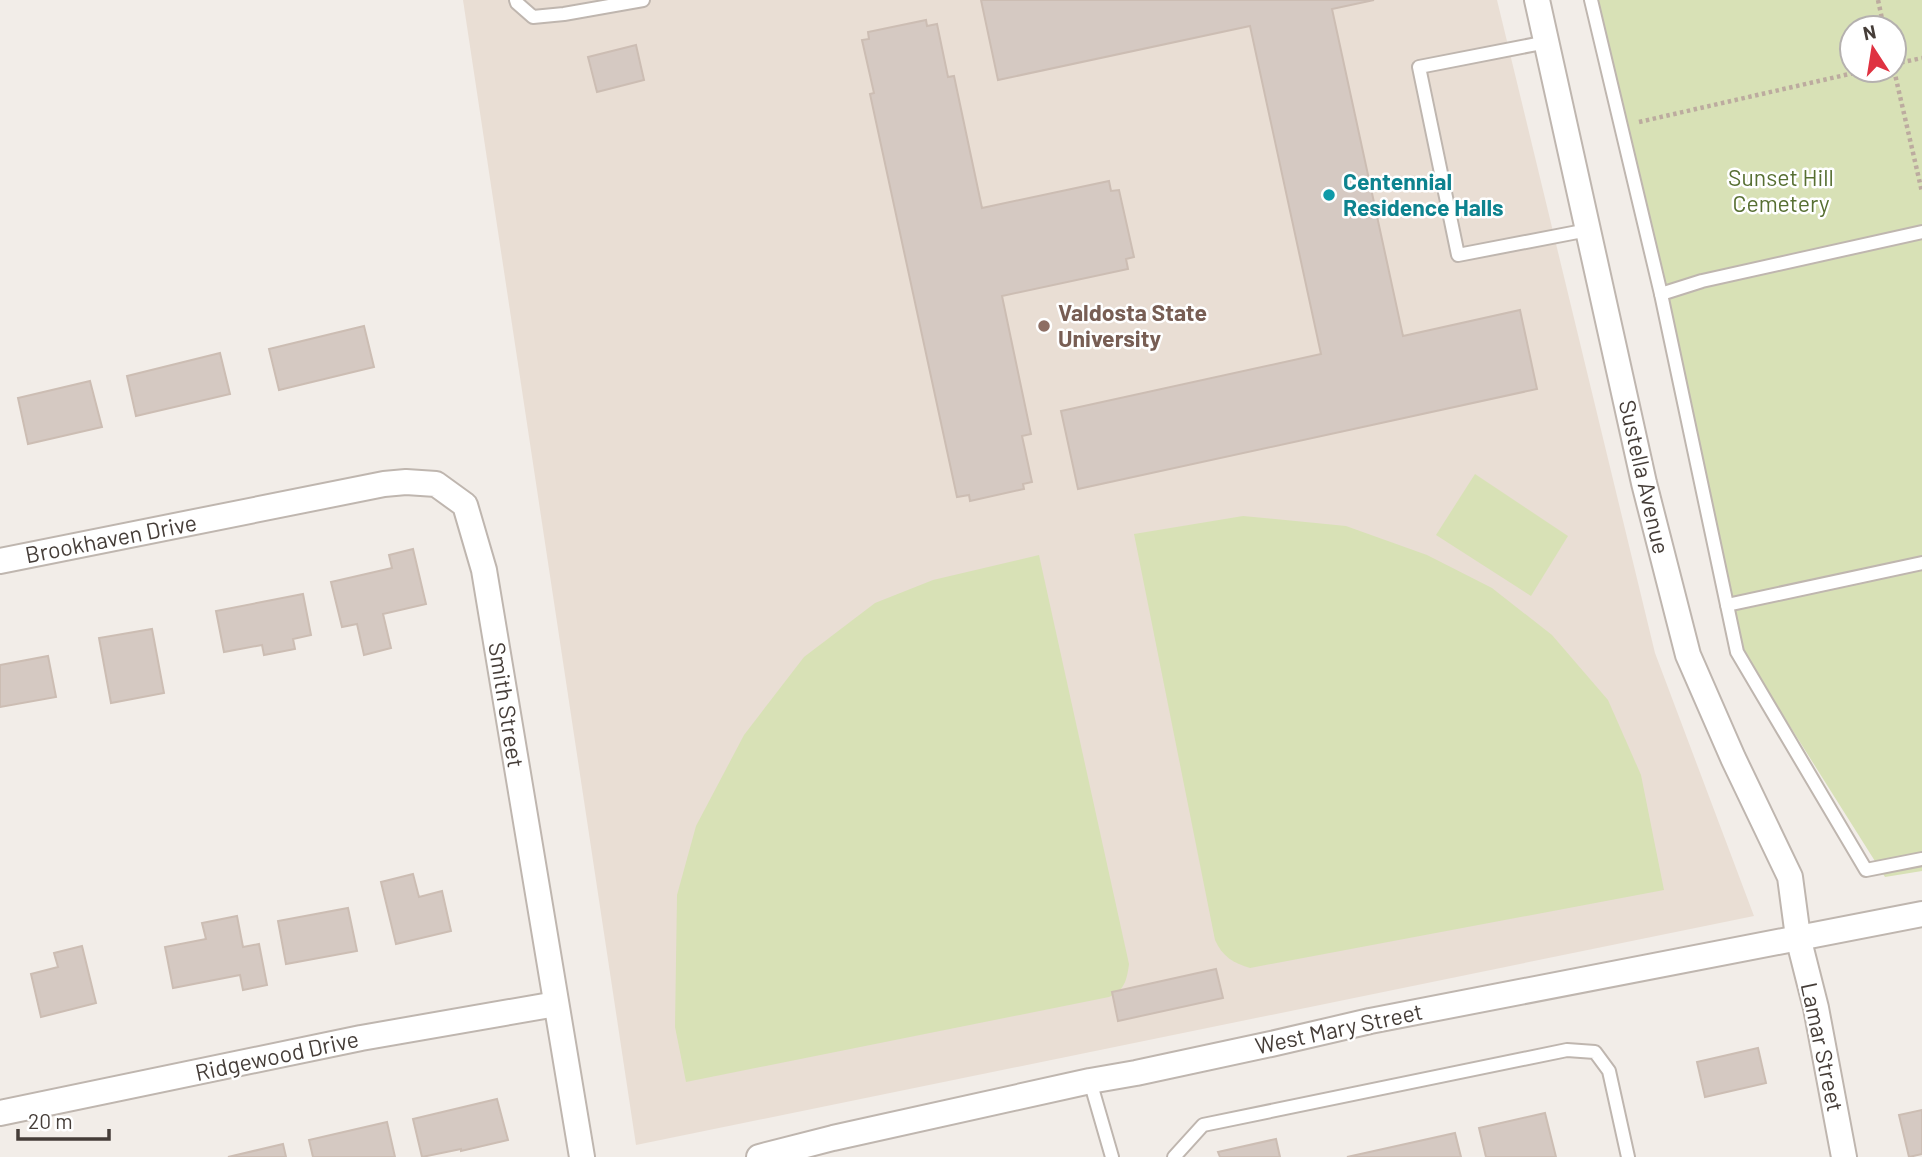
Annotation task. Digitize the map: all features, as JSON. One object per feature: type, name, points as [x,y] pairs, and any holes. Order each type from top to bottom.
[{"type":"street","name":"Sustella Avenue","points":[[1537,0],[1644,483],[1688,655],[1733,758],[1790,877],[1798,937]]},
{"type":"street","name":"Smith Street","points":[[221,517],[406,482],[436,484],[465,505],[484,570],[582,1157]]},
{"type":"street","name":"Brookhaven Drive","points":[[0,561],[221,517]]},
{"type":"street","name":"West Mary Street","points":[[759,1157],[1090,1080],[1136,1073],[1370,1021],[1922,914]]},
{"type":"street","name":"Lamar Street","points":[[1798,937],[1816,1008],[1844,1157]]},
{"type":"street","name":"Ridgewood Drive","points":[[0,1113],[348,1041],[556,1004]]},
{"type":"lane","points":[[516,0],[533,18],[643,0]]},
{"type":"lane","points":[[1591,0],[1661,294],[1737,652],[1866,870],[1922,859]]},
{"type":"lane","points":[[1547,42],[1419,67],[1458,255],[1588,230]]},
{"type":"lane","points":[[1661,294],[1702,281],[1922,232]]},
{"type":"lane","points":[[1727,605],[1922,563]]},
{"type":"lane","points":[[1174,1157],[1203,1125],[1567,1050],[1595,1052],[1609,1071],[1628,1157]]},
{"type":"lane","points":[[1090,1080],[1112,1157]]},
{"type":"path","points":[[1621,126],[1838,77]]},
{"type":"path","points":[[1897,84],[1922,191]]},
{"type":"shaded area","name":"Valdosta State University","points":[[463,0],[1497,0],[1655,653],[1754,916],[636,1145]]},
{"type":"green space","name":"Sunset Hill Cemetery","points":[[1594,0],[1922,0],[1922,871],[1885,877],[1745,655]]},
{"type":"green space","points":[[1475,474],[1568,536],[1531,596],[1436,535]]},
{"type":"green space","points":[[1243,516],[1346,526],[1427,555],[1492,588],[1552,635],[1608,700],[1641,775],[1664,890],[1250,968],[1225,955],[1215,940],[1134,534]]},
{"type":"green space","points":[[1039,555],[1129,964],[1126,980],[1121,988],[1109,997],[686,1082],[675,1027],[677,895],[696,826],[744,735],[804,657],[875,603],[933,580]]},
{"type":"building","name":"Centennial Residence Halls","points":[[981,0],[1374,0],[1332,9],[1403,336],[1520,310],[1537,389],[1078,489],[1061,411],[1321,354],[1250,26],[998,80]]},
{"type":"building","points":[[926,20],[927,26],[937,24],[948,77],[954,76],[982,208],[1109,181],[1111,191],[1119,190],[1134,257],[1126,259],[1128,269],[1002,296],[1031,434],[1022,436],[1032,482],[1023,484],[1024,489],[970,501],[969,495],[957,497],[870,94],[874,93],[862,40],[869,39],[868,32]]},
{"type":"building","points":[[636,45],[644,80],[597,92],[588,57]]},
{"type":"building","points":[[364,326],[374,367],[279,390],[269,349]]},
{"type":"building","points":[[220,353],[230,394],[136,416],[127,376]]},
{"type":"building","points":[[90,381],[102,427],[28,444],[18,398]]},
{"type":"building","points":[[413,549],[426,604],[383,614],[391,648],[364,655],[357,624],[342,627],[331,582],[392,568],[389,555]]},
{"type":"building","points":[[303,594],[311,635],[293,639],[295,649],[264,655],[262,645],[224,652],[216,611]]},
{"type":"building","points":[[152,629],[164,693],[111,703],[99,638]]},
{"type":"building","points":[[48,656],[56,697],[0,707],[0,665]]},
{"type":"building","points":[[413,874],[419,897],[442,891],[451,931],[396,944],[381,882]]},
{"type":"building","points":[[348,908],[357,951],[286,964],[278,921]]},
{"type":"building","points":[[237,916],[243,947],[259,944],[267,985],[243,990],[240,975],[173,988],[165,947],[206,939],[202,923]]},
{"type":"building","points":[[82,946],[96,1003],[41,1017],[31,974],[58,967],[54,953]]},
{"type":"building","points":[[1216,969],[1223,998],[1118,1021],[1112,992]]},
{"type":"building","points":[[1758,1048],[1766,1083],[1705,1097],[1697,1062]]},
{"type":"building","points":[[497,1099],[508,1140],[422,1157],[413,1119]]},
{"type":"building","points":[[1922,1110],[1922,1154],[1909,1157],[1899,1115]]},
{"type":"building","points":[[1545,1113],[1556,1157],[1486,1157],[1479,1128]]},
{"type":"building","points":[[387,1122],[395,1157],[313,1157],[309,1140]]},
{"type":"building","points":[[1455,1133],[1461,1157],[1347,1157]]},
{"type":"building","points":[[1276,1139],[1280,1157],[1220,1157],[1218,1152]]},
{"type":"building","points":[[283,1144],[286,1157],[228,1157]]},
{"type":"place","name":"Centennial Residence Halls","points":[[1329,195]]},
{"type":"place","name":"Valdosta State University","points":[[1044,326]]}]
